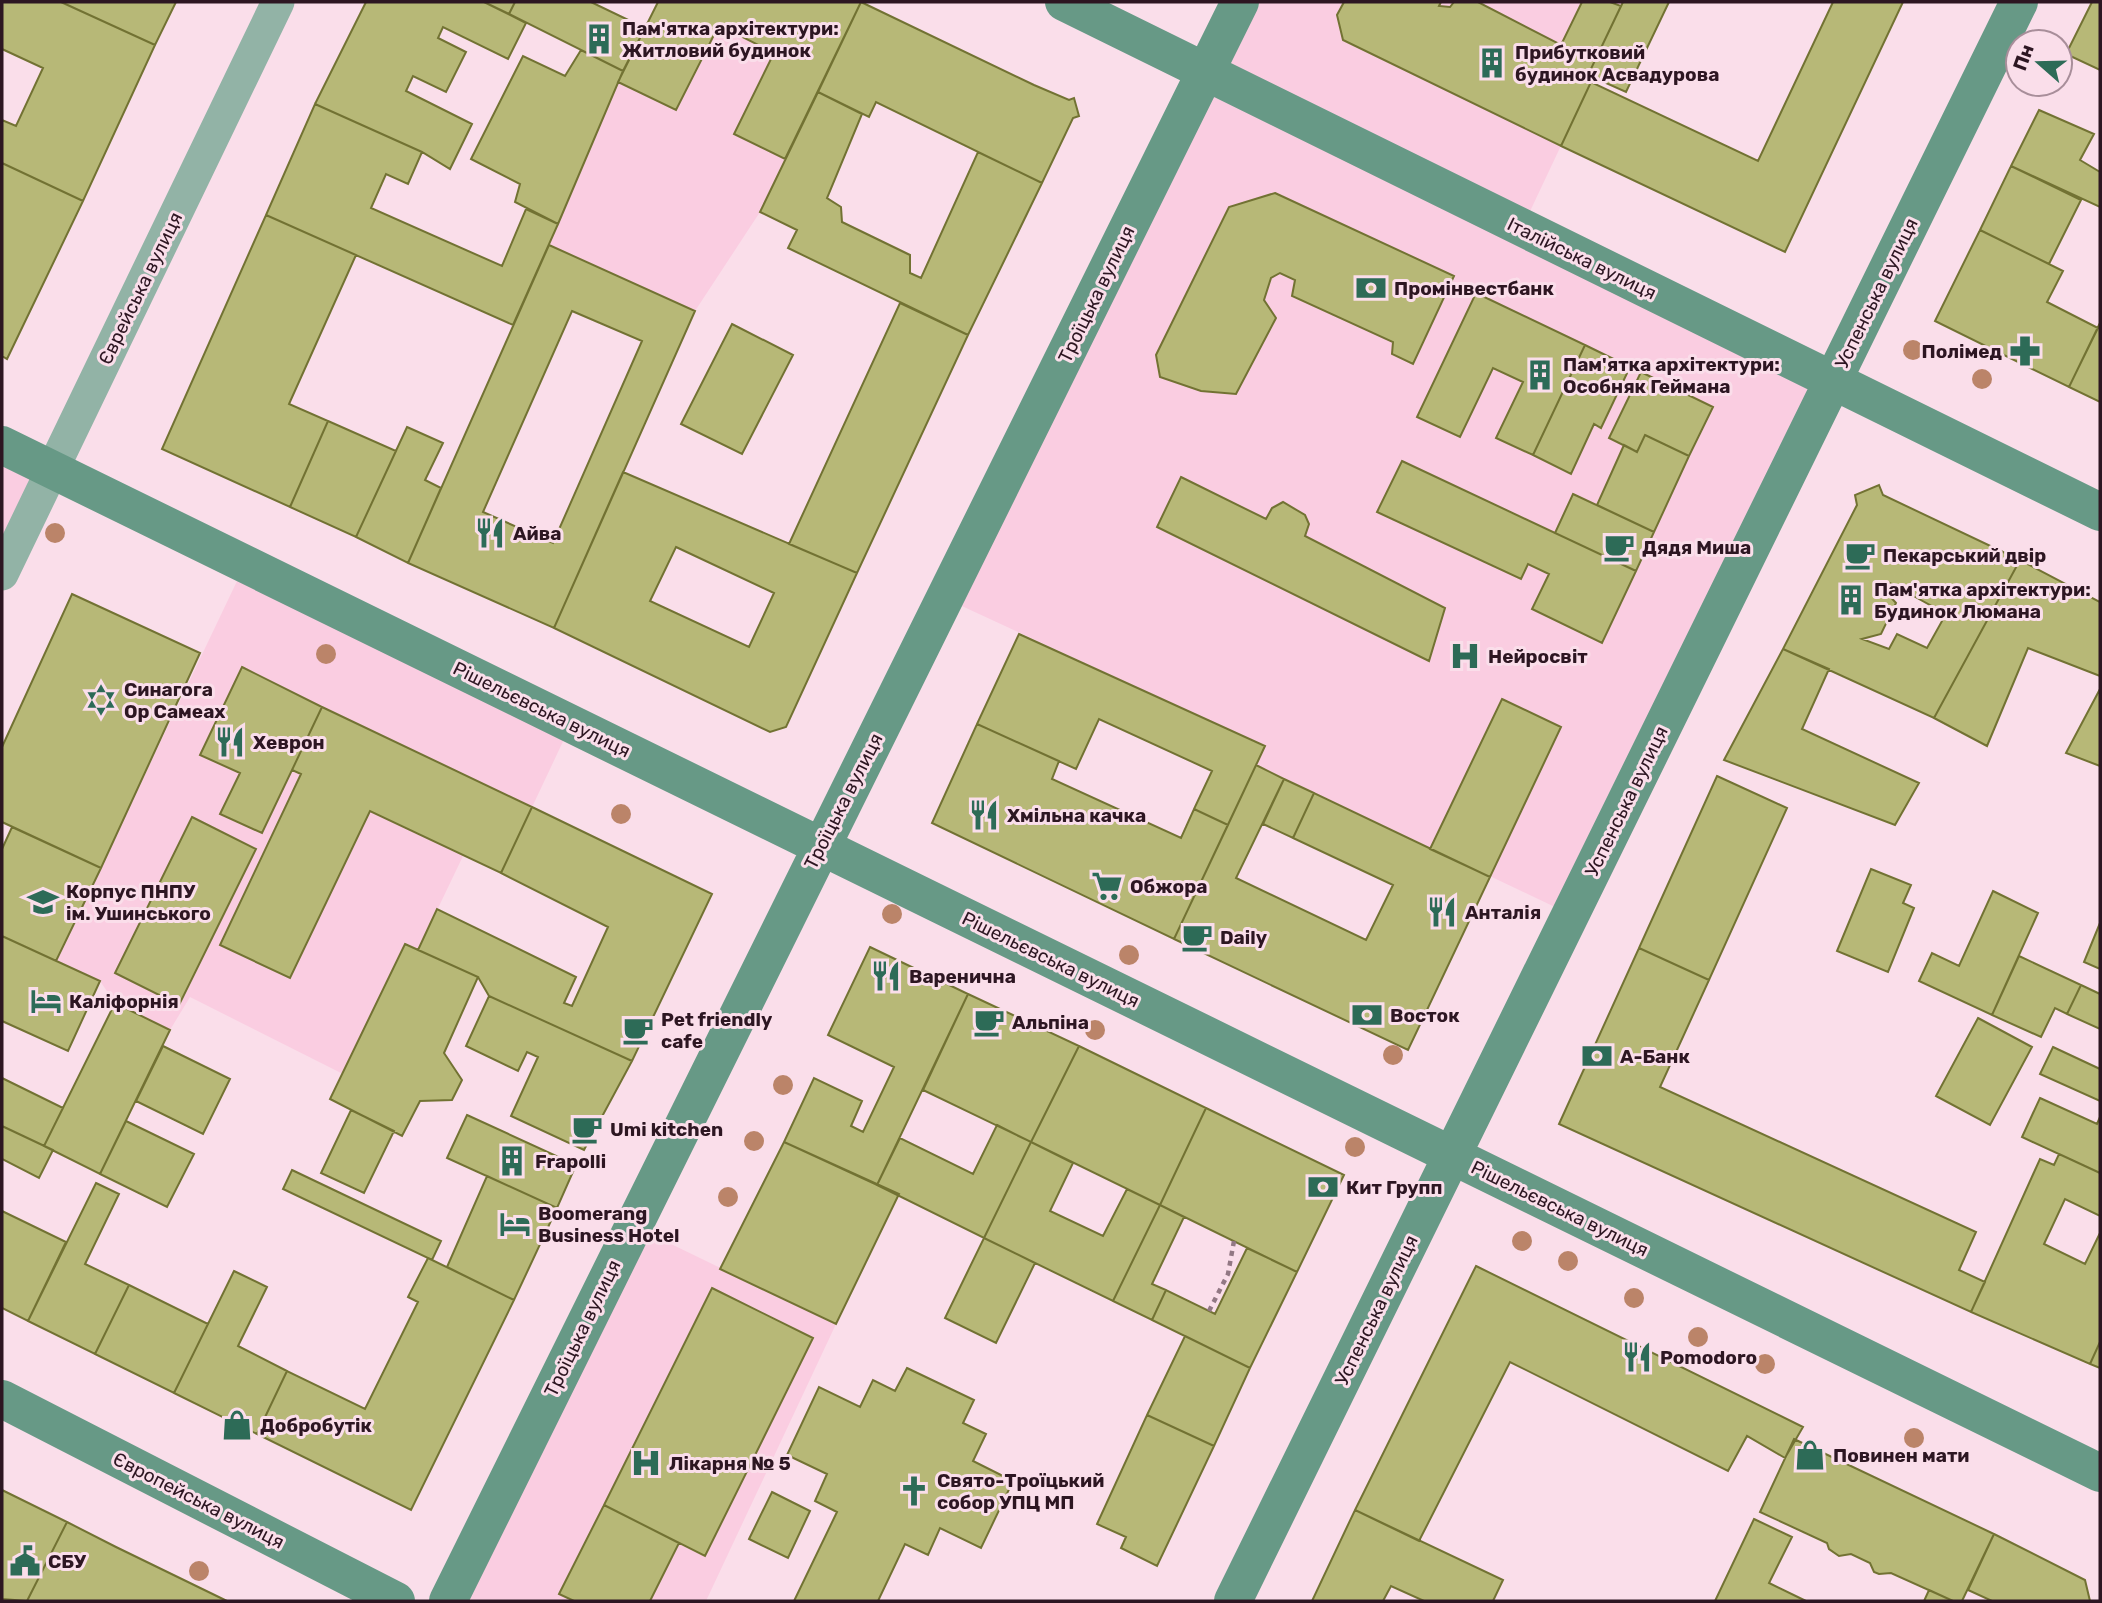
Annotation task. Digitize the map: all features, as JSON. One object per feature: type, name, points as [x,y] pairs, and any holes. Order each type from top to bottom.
[{"type":"main road","name":"Італійська вулиця","points":[[1064,2],[2100,512]]},
{"type":"main road","name":"Троїцька вулиця","points":[[448,1601],[1240,2]]},
{"type":"main road","name":"Успенська вулиця","points":[[1233,1601],[2019,2]]},
{"type":"main road","name":"Рішельєвська вулиця","points":[[2,445],[2100,1473]]},
{"type":"main road","name":"Європейська вулиця","points":[[2,1399],[396,1601]]},
{"type":"street","name":"Єврейська вулиця","points":[[2,573],[278,2]]},
{"type":"path","points":[[1209,1311],[1228,1274],[1234,1241]]},
{"type":"shaded area","points":[[658,2],[861,2],[760,212],[695,311],[549,245],[618,82]]},
{"type":"shaded area","points":[[1250,2],[1623,2],[1588,75],[1591,82],[1524,224],[1218,71]]},
{"type":"shaded area","points":[[1205,76],[1836,387],[1578,918],[1256,765],[1264,746],[951,601]]},
{"type":"shaded area","points":[[2,448],[47,470],[2,562]]},
{"type":"shaded area","points":[[248,558],[575,716],[501,873],[463,856],[418,950],[405,944],[343,1074],[190,997],[170,1030],[115,1003],[100,981],[56,961]]},
{"type":"shaded area","name":"Лікарня № 5","points":[[636,1227],[836,1324],[706,1601],[453,1601]]},
{"type":"building","points":[[2,2],[61,2],[155,45],[83,201],[2,163],[2,120],[16,126],[43,68],[2,49]]},
{"type":"building","points":[[61,2],[176,2],[155,45]]},
{"type":"building","points":[[366,2],[484,2],[526,23],[508,59],[443,27],[438,38],[466,52],[446,92],[413,76],[406,91],[472,124],[450,169],[422,152],[315,104]]},
{"type":"building","points":[[484,2],[515,2],[509,14]]},
{"type":"building","name":"Пам'ятка архітектури: Житловий будинок","points":[[515,2],[591,2],[645,28],[623,71],[509,14]]},
{"type":"building","points":[[658,2],[861,2],[785,159],[734,134],[774,53],[719,25],[676,110],[618,82]]},
{"type":"building","points":[[861,2],[1034,85],[1069,100],[1074,98],[1079,116],[1073,118],[1042,183],[876,102],[869,117],[818,92]]},
{"type":"building","name":"Прибутковий будинок Асвадурова","points":[[1344,2],[1441,2],[1439,6],[1450,7],[1454,2],[1478,2],[1561,45],[1582,2],[1610,2],[1621,6],[1588,75],[1591,82],[1561,146],[1343,40],[1337,15]]},
{"type":"building","points":[[1623,2],[1669,2],[1626,92],[1588,75]]},
{"type":"building","points":[[1833,2],[1903,2],[1785,252],[1561,146],[1591,82],[1758,161]]},
{"type":"building","points":[[2092,2],[2100,2],[2100,70],[2074,58],[2074,38]]},
{"type":"building","points":[[581,50],[623,71],[558,224],[515,202],[520,184],[471,159],[523,56],[565,76]]},
{"type":"building","points":[[818,92],[862,114],[827,198],[841,207],[842,222],[910,255],[910,273],[921,278],[978,152],[1042,183],[968,335],[788,248],[797,230],[760,212]]},
{"type":"building","points":[[315,104],[422,152],[408,184],[386,174],[371,208],[502,266],[526,209],[558,224],[513,325],[266,215]]},
{"type":"building","points":[[2039,110],[2094,134],[2080,160],[2100,172],[2100,207],[2011,166]]},
{"type":"building","points":[[2,163],[83,201],[7,359],[2,356]]},
{"type":"building","points":[[2011,166],[2081,200],[2049,264],[1980,230]]},
{"type":"building","name":"Промінвестбанк","points":[[1275,193],[1454,276],[1413,364],[1392,354],[1393,342],[1292,296],[1295,280],[1280,273],[1271,278],[1264,300],[1276,318],[1236,394],[1201,391],[1160,377],[1156,355],[1229,207]]},
{"type":"building","points":[[266,215],[356,255],[289,404],[328,421],[290,507],[162,449]]},
{"type":"building","points":[[1980,230],[2063,271],[2047,302],[2098,328],[2069,387],[1935,321]]},
{"type":"building","points":[[549,245],[695,311],[554,628],[408,563]],"holes":[[[572,311],[642,341],[553,543],[483,512]]]},
{"type":"building","name":"Пам'ятка архітектури: Особняк Геймана","points":[[1476,293],[1585,345],[1533,455],[1496,438],[1523,382],[1493,368],[1460,437],[1417,417]]},
{"type":"building","points":[[900,303],[968,335],[857,573],[789,544]]},
{"type":"building","points":[[2100,323],[2100,402],[2069,387]]},
{"type":"building","points":[[732,324],[793,355],[742,454],[681,424]]},
{"type":"building","points":[[1585,345],[1630,367],[1601,428],[1594,424],[1571,474],[1533,455]]},
{"type":"building","points":[[1641,372],[1713,407],[1689,456],[1645,435],[1637,452],[1609,438]]},
{"type":"building","points":[[328,421],[396,451],[356,537],[290,507]]},
{"type":"building","points":[[407,427],[443,443],[425,480],[441,488],[408,563],[356,537]]},
{"type":"building","points":[[1645,435],[1689,456],[1654,532],[1597,505],[1624,445],[1637,452]]},
{"type":"building","points":[[1402,461],[1636,571],[1602,643],[1532,609],[1549,574],[1528,564],[1521,579],[1377,512]]},
{"type":"building","points":[[623,472],[857,573],[786,727],[770,732],[554,628]],"holes":[[[676,547],[774,593],[749,647],[650,601]]]},
{"type":"building","points":[[1181,477],[1266,519],[1272,508],[1283,502],[1305,515],[1309,524],[1305,536],[1445,608],[1429,661],[1157,527]]},
{"type":"building","name":"Пам'ятка архітектури: Будинок Люмана","points":[[1879,485],[1883,495],[2020,560],[1934,718],[1783,649],[1857,505],[1855,495]],"holes":[[[1890,583],[1946,614],[1927,648],[1897,634],[1889,649],[1862,639],[1881,634],[1896,603],[1887,593]]]},
{"type":"building","points":[[1573,494],[1654,532],[1636,571],[1555,533]]},
{"type":"building","points":[[2020,560],[2100,602],[2100,676],[2028,648],[1987,746],[1934,718]]},
{"type":"building","name":"Синагога Ор Самеах","points":[[72,594],[200,653],[101,868],[2,822],[2,747]]},
{"type":"building","points":[[1019,634],[1265,746],[1228,825],[1194,809],[1212,771],[1099,719],[1076,769],[977,724]]},
{"type":"building","points":[[1783,649],[1829,669],[1802,729],[1919,783],[1895,825],[1724,760]]},
{"type":"building","points":[[242,667],[322,707],[262,833],[220,814],[240,773],[200,755]]},
{"type":"building","points":[[2100,689],[2100,766],[2066,753]]},
{"type":"building","points":[[1502,699],[1561,727],[1490,877],[1430,849]]},
{"type":"building","points":[[322,707],[532,807],[501,873],[370,811],[290,978],[220,945],[301,774],[292,770]]},
{"type":"building","points":[[977,724],[1059,761],[1052,779],[1181,838],[1194,809],[1228,825],[1174,939],[932,823]]},
{"type":"building","points":[[1256,765],[1284,779],[1236,878],[1366,940],[1393,885],[1293,838],[1314,793],[1490,877],[1408,1050],[1174,939]]},
{"type":"building","points":[[1717,776],[1787,808],[1709,980],[1639,948]]},
{"type":"building","points":[[1284,779],[1314,793],[1293,838],[1263,824]]},
{"type":"building","points":[[532,807],[712,894],[632,1061],[489,996],[478,977],[418,950],[437,909],[576,977],[564,1003],[572,1006],[608,927],[501,873]]},
{"type":"building","points":[[192,817],[256,849],[179,1005],[115,973]]},
{"type":"building","name":"Корпус ПНПУ ім. Ушинського","points":[[12,827],[101,868],[56,961],[2,936],[2,849]]},
{"type":"building","points":[[1871,869],[1911,885],[1903,903],[1914,908],[1888,972],[1837,951]]},
{"type":"building","points":[[1993,891],[2038,913],[1992,1015],[1919,981],[1932,953],[1959,966]]},
{"type":"building","points":[[2100,923],[2100,969],[2084,962]]},
{"type":"building","name":"Каліфорнія","points":[[2,936],[100,981],[68,1051],[2,1021]]},
{"type":"building","points":[[405,944],[478,977],[444,1053],[462,1080],[452,1100],[420,1101],[402,1136],[330,1099]]},
{"type":"building","points":[[870,947],[968,994],[877,1185],[784,1142],[814,1078],[862,1101],[851,1126],[863,1132],[894,1067],[828,1035]]},
{"type":"building","points":[[1639,948],[1709,980],[1660,1087],[1976,1232],[1959,1270],[1985,1282],[1971,1312],[1559,1124]]},
{"type":"building","points":[[2019,956],[2081,985],[2067,1014],[2055,1008],[2041,1037],[1992,1015]]},
{"type":"building","points":[[2081,985],[2100,994],[2100,1029],[2067,1014]]},
{"type":"building","points":[[968,994],[1079,1046],[1031,1142],[923,1090]]},
{"type":"building","points":[[489,996],[632,1061],[584,1150],[511,1116],[538,1057],[527,1052],[518,1071],[466,1046]]},
{"type":"building","points":[[115,1003],[170,1030],[100,1174],[44,1146]]},
{"type":"building","points":[[1978,1018],[2032,1047],[1990,1125],[1936,1096]]},
{"type":"building","points":[[163,1046],[230,1079],[203,1134],[136,1101]]},
{"type":"building","points":[[1079,1046],[1206,1108],[1160,1205],[1031,1142]]},
{"type":"building","points":[[2053,1047],[2100,1069],[2100,1101],[2040,1074]]},
{"type":"building","points":[[2,1078],[63,1108],[44,1146],[2,1126]]},
{"type":"building","points":[[2040,1098],[2097,1124],[2100,1117],[2100,1173],[2022,1137]]},
{"type":"building","points":[[1206,1108],[1344,1175],[1297,1272],[1160,1205]]},
{"type":"building","points":[[351,1110],[394,1131],[364,1193],[321,1173]]},
{"type":"building","name":"Frapolli","points":[[467,1115],[576,1165],[557,1208],[447,1158]]},
{"type":"building","points":[[126,1121],[194,1154],[167,1207],[100,1174]]},
{"type":"building","points":[[997,1125],[1031,1142],[984,1238],[877,1185],[900,1138],[973,1174]]},
{"type":"building","points":[[2,1126],[53,1150],[39,1178],[2,1159]]},
{"type":"building","points":[[784,1142],[899,1194],[836,1324],[720,1269]]},
{"type":"building","points":[[1031,1142],[1073,1163],[1050,1211],[1103,1236],[1127,1189],[1160,1205],[1113,1301],[984,1238]]},
{"type":"building","points":[[2059,1154],[2100,1173],[2100,1216],[2065,1199],[2044,1244],[2085,1264],[2100,1233],[2100,1342],[2090,1364],[1971,1312],[2040,1159],[2054,1165]]},
{"type":"building","points":[[292,1170],[441,1241],[432,1260],[283,1189]]},
{"type":"building","points":[[487,1176],[557,1208],[514,1300],[447,1267]]},
{"type":"building","points":[[96,1183],[119,1194],[85,1264],[129,1285],[95,1354],[28,1321]]},
{"type":"building","points":[[1160,1205],[1184,1217],[1152,1284],[1166,1290],[1152,1320],[1113,1301]]},
{"type":"building","points":[[2,1211],[66,1242],[28,1321],[2,1308]]},
{"type":"building","points":[[984,1238],[1035,1263],[996,1343],[945,1318]]},
{"type":"building","points":[[1247,1248],[1297,1272],[1250,1368],[1152,1320],[1166,1290],[1215,1314]]},
{"type":"building","points":[[428,1258],[514,1300],[411,1510],[257,1434],[287,1371],[365,1409],[418,1302],[408,1297]]},
{"type":"building","points":[[1476,1266],[1803,1427],[1785,1458],[1747,1436],[1728,1471],[1510,1362],[1419,1541],[1355,1510]]},
{"type":"building","points":[[234,1271],[267,1287],[238,1346],[287,1371],[257,1434],[174,1393]]},
{"type":"building","points":[[129,1285],[208,1324],[174,1393],[95,1354]]},
{"type":"building","points":[[712,1288],[813,1338],[705,1556],[604,1505]]},
{"type":"building","points":[[1185,1336],[1250,1368],[1214,1446],[1147,1415]]},
{"type":"building","points":[[2100,1342],[2100,1368],[2090,1364]]},
{"type":"building","name":"Свято-Троїцький собор УПЦ МП","points":[[907,1368],[974,1400],[963,1423],[986,1434],[973,1461],[1013,1481],[981,1548],[940,1528],[928,1555],[905,1544],[878,1601],[794,1601],[837,1512],[815,1501],[827,1474],[787,1455],[819,1387],[860,1407],[873,1380],[895,1391]]},
{"type":"building","points":[[1147,1415],[1214,1446],[1157,1566],[1121,1548],[1126,1537],[1097,1524]]},
{"type":"building","points":[[1794,1439],[1994,1534],[1962,1601],[1953,1601],[1891,1573],[1874,1572],[1870,1563],[1851,1554],[1839,1556],[1829,1549],[1827,1543],[1760,1512]]},
{"type":"building","name":"СБУ","points":[[2,1490],[67,1522],[27,1601],[2,1599]]},
{"type":"building","points":[[772,1492],[810,1511],[788,1558],[749,1539]]},
{"type":"building","points":[[604,1505],[679,1543],[650,1601],[574,1601],[559,1594]]},
{"type":"building","points":[[1355,1510],[1503,1580],[1493,1601],[1424,1601],[1391,1586],[1383,1601],[1312,1601]]},
{"type":"building","points":[[1754,1519],[1792,1537],[1769,1583],[1806,1601],[1715,1601]]},
{"type":"building","points":[[67,1522],[116,1547],[227,1601],[27,1601]]},
{"type":"building","points":[[1994,1534],[2085,1580],[2090,1601],[1992,1601],[1968,1590]]},
{"type":"building","points":[[1929,1590],[1953,1601],[1924,1601]]},
{"type":"place","name":"Пам'ятка архітектури: Житловий будинок","points":[[599,39]]},
{"type":"place","name":"Прибутковий будинок Асвадурова","points":[[1492,63]]},
{"type":"place","name":"Промінвестбанк","points":[[1371,288]]},
{"type":"place","name":"Полімед","points":[[2025,351]]},
{"type":"place","name":"Пам'ятка архітектури: Особняк Геймана","points":[[1540,375]]},
{"type":"place","name":"Айва","points":[[490,533]]},
{"type":"place","name":"Дядя Миша","points":[[1619,547]]},
{"type":"place","name":"Пекарський двір","points":[[1860,555]]},
{"type":"place","name":"Пам'ятка архітектури: Будинок Люмана","points":[[1851,600]]},
{"type":"place","name":"Нейросвіт","points":[[1465,656]]},
{"type":"place","name":"Синагога Ор Самеах","points":[[101,700]]},
{"type":"place","name":"Хеврон","points":[[230,742]]},
{"type":"place","name":"Хмільна качка","points":[[984,815]]},
{"type":"place","name":"Обжора","points":[[1107,886]]},
{"type":"place","name":"Корпус ПНПУ ім. Ушинського","points":[[43,902]]},
{"type":"place","name":"Анталія","points":[[1442,912]]},
{"type":"place","name":"Daily","points":[[1197,937]]},
{"type":"place","name":"Варенична","points":[[886,976]]},
{"type":"place","name":"Каліфорнія","points":[[46,1001]]},
{"type":"place","name":"Восток","points":[[1367,1015]]},
{"type":"place","name":"Альпіна","points":[[989,1022]]},
{"type":"place","name":"Pet friendly cafe","points":[[638,1030]]},
{"type":"place","name":"А-Банк","points":[[1597,1056]]},
{"type":"place","name":"Umi kitchen","points":[[587,1129]]},
{"type":"place","name":"Frapolli","points":[[512,1161]]},
{"type":"place","name":"Кит Групп","points":[[1323,1187]]},
{"type":"place","name":"Boomerang Business Hotel","points":[[515,1224]]},
{"type":"place","name":"Pomodoro","points":[[1637,1357]]},
{"type":"place","name":"Добробутік","points":[[237,1425]]},
{"type":"place","name":"Повинен мати","points":[[1810,1455]]},
{"type":"place","name":"Лікарня № 5","points":[[646,1463]]},
{"type":"place","name":"Свято-Троїцький собор УПЦ МП","points":[[914,1491]]},
{"type":"place","name":"СБУ","points":[[25,1561]]}]
